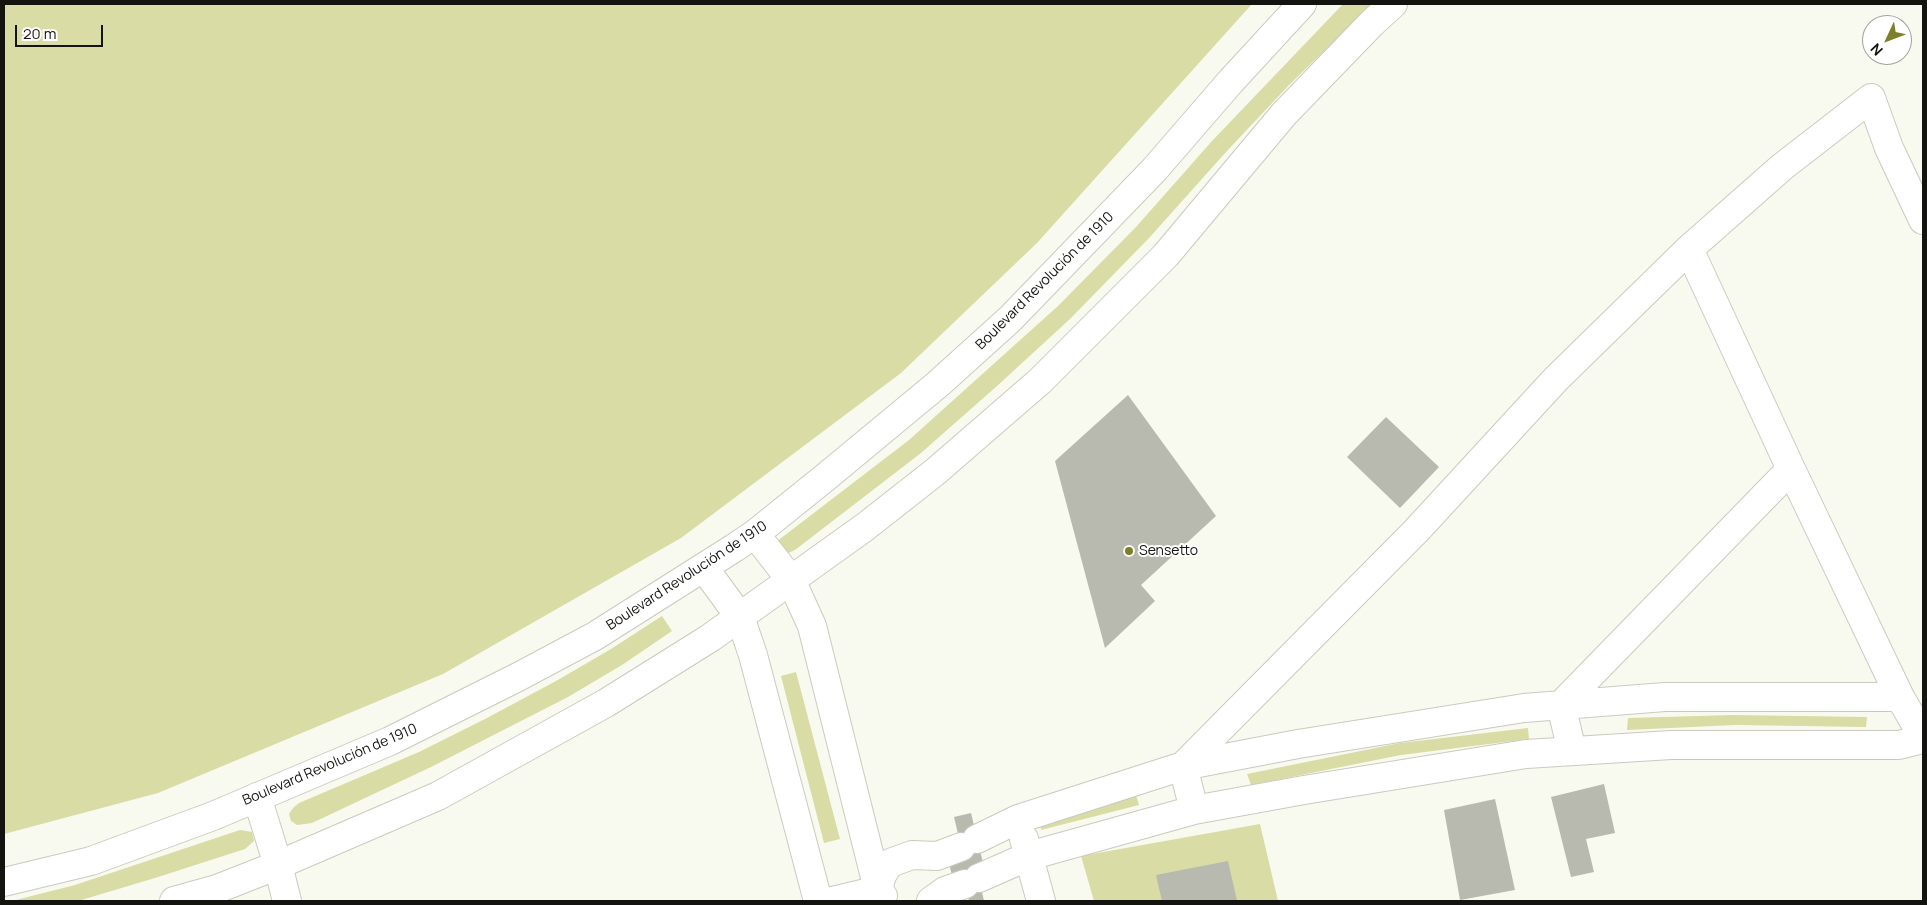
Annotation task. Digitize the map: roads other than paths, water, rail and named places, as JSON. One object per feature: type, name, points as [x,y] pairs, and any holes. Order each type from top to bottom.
[{"type":"street","name":"Boulevard Revolución de 1910","points":[[4,882],[91,861],[213,816],[390,742],[595,636],[704,568],[754,534],[938,384],[1010,319],[1154,170],[1231,81],[1302,4]]},
{"type":"street","points":[[174,901],[230,893],[278,865],[438,796],[606,702],[740,617],[865,527],[935,472],[1040,381],[1166,255],[1284,114],[1372,23],[1393,4]]},
{"type":"street","points":[[1183,766],[1416,531],[1556,379],[1690,249],[1782,168],[1871,98],[1889,148],[1923,220]]},
{"type":"street","points":[[931,901],[945,891],[1029,856],[1194,810],[1304,790],[1517,756],[1671,746],[1899,745],[1923,738],[1900,697],[1791,469],[1690,249]]},
{"type":"street","points":[[1561,705],[1791,469]]},
{"type":"street","points":[[754,534],[791,580],[812,626],[882,898]]},
{"type":"street","points":[[704,568],[740,617],[755,664],[818,901]]},
{"type":"street","points":[[882,898],[882,876],[890,863],[912,854],[937,856],[969,843],[1018,818],[1183,766],[1298,744],[1524,708],[1665,697],[1900,697]]},
{"type":"street","points":[[1561,705],[1572,752]]},
{"type":"street","points":[[1183,766],[1194,810]]},
{"type":"street","points":[[257,797],[287,901]]},
{"type":"street","points":[[1018,818],[1041,901]]},
{"type":"street","points":[[832,901],[882,898]]},
{"type":"place","name":"Sensetto","points":[[1129,551]]}]
